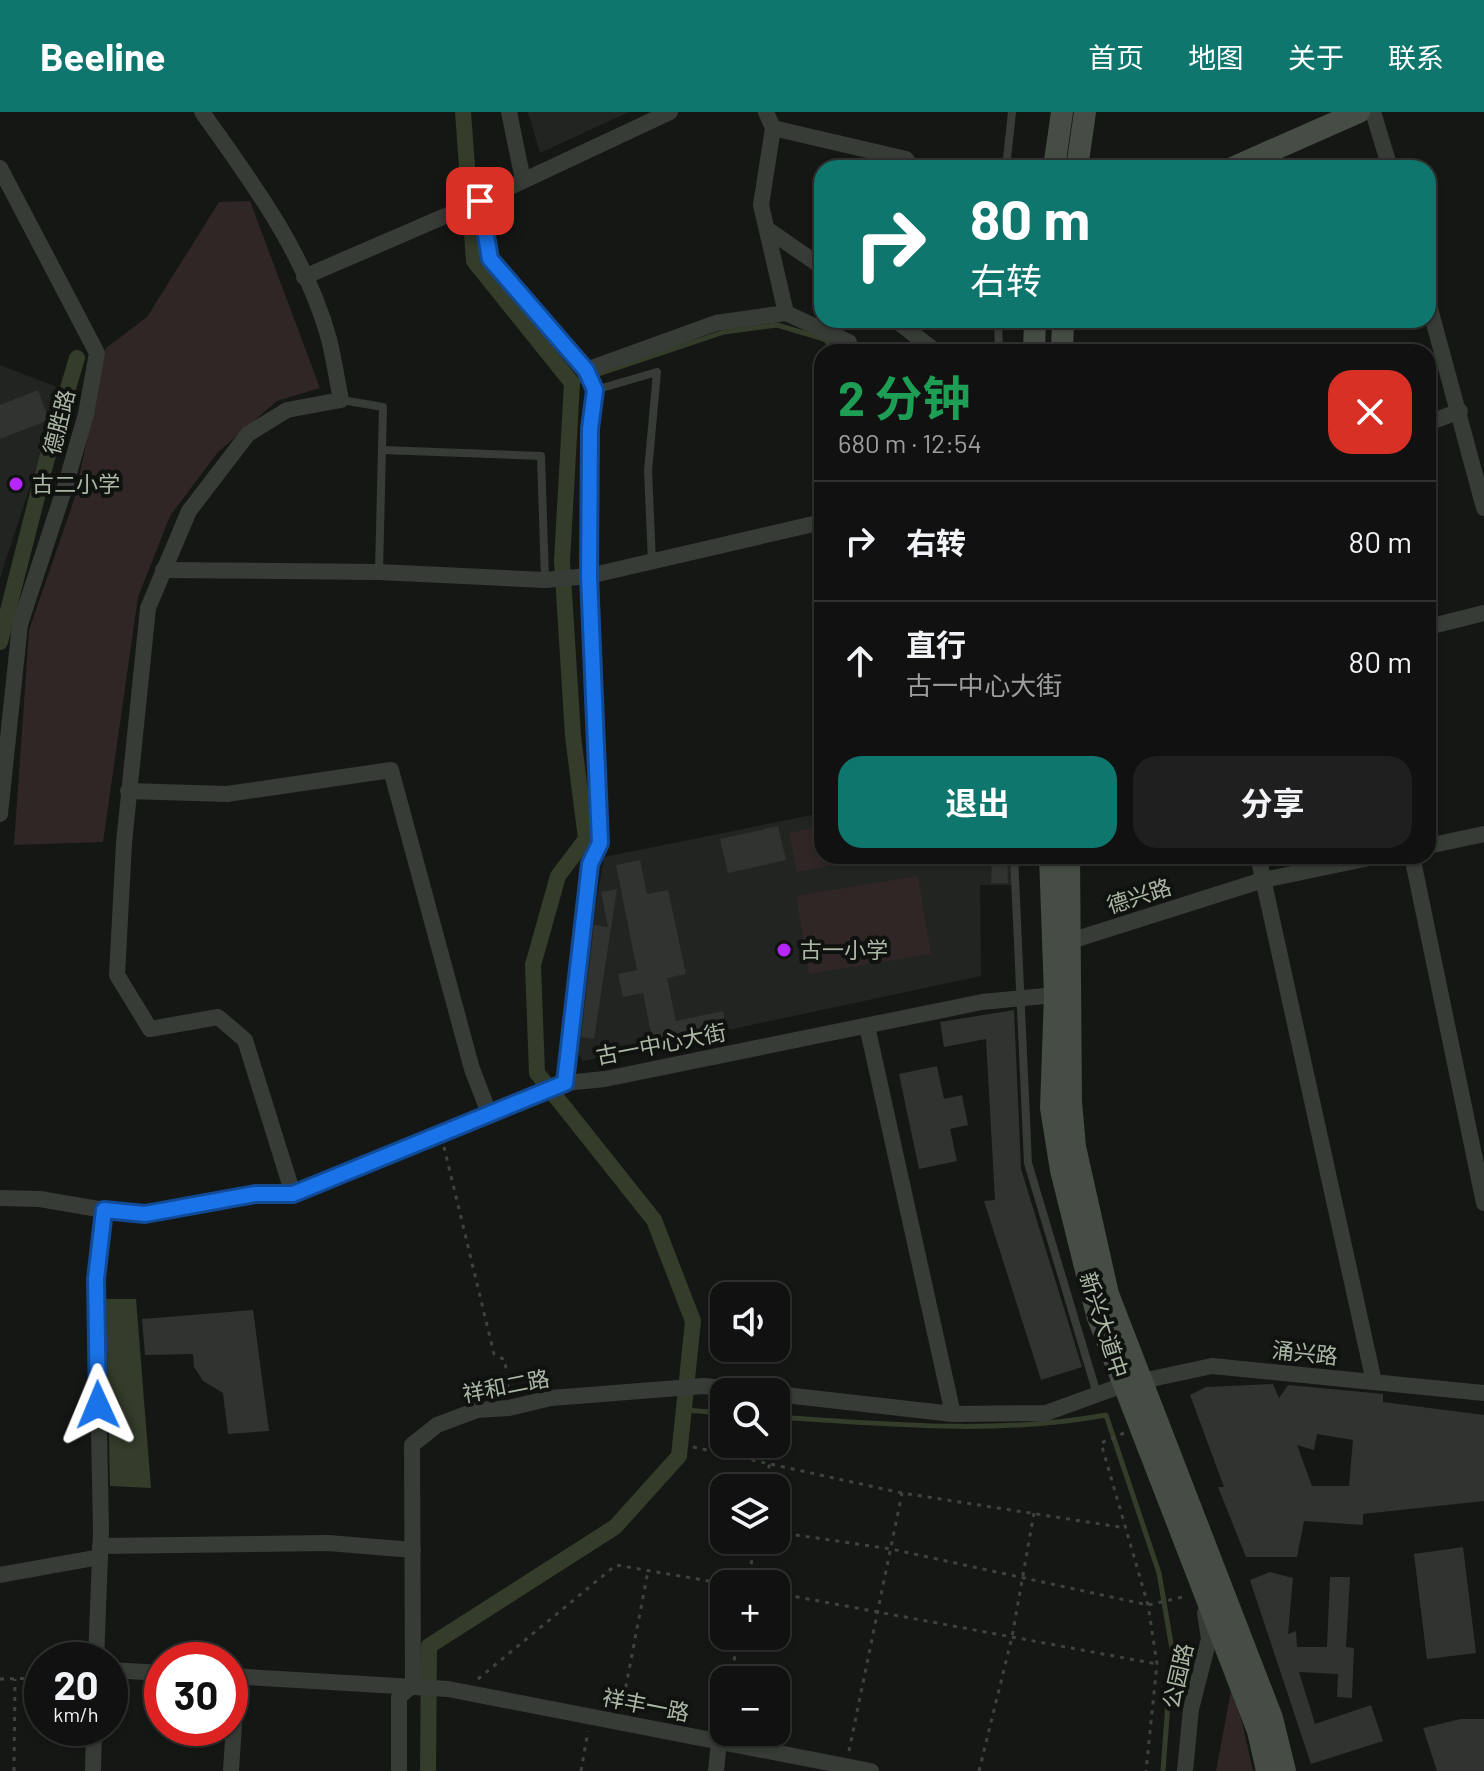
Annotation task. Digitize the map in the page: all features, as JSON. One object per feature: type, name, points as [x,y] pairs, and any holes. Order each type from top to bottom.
[{"type":"main road","points":[[1055,160],[1062,112]]},
{"type":"main road","points":[[1079,160],[1085,112]]},
{"type":"main road","points":[[1250,160],[1359,112]]},
{"type":"main road","name":"新兴大道中","points":[[1051,864],[1063,944],[1075,1147],[1108,1294],[1132,1383],[1139,1426],[1258,1731],[1267,1771]]},
{"type":"main road","name":"新兴大道中","points":[[1068,864],[1063,944],[1055,995],[1051,1108],[1061,1170],[1097,1315],[1132,1383],[1272,1718],[1285,1771]]},
{"type":"street","points":[[0,1198],[40,1199],[145,1214],[255,1194],[293,1194],[245,1040],[218,1017],[150,1029],[117,975],[128,791],[148,608],[189,511],[248,434],[287,410],[341,400],[329,337],[304,277],[264,197],[202,112]]},
{"type":"street","points":[[509,112],[523,180]]},
{"type":"street","points":[[304,277],[480,201],[670,112]]},
{"type":"street","points":[[766,112],[773,128],[761,205],[786,313]]},
{"type":"street","points":[[1373,112],[1388,160]]},
{"type":"street","points":[[773,128],[907,160]]},
{"type":"street","name":"德胜路","points":[[0,168],[97,353],[69,472],[20,624],[6,699],[0,814]]},
{"type":"street","points":[[480,201],[490,259],[586,370],[595,390],[590,429],[589,576],[600,843],[590,864],[565,1083]]},
{"type":"street","points":[[767,229],[814,261]]},
{"type":"street","points":[[586,370],[716,323],[786,313],[814,326]]},
{"type":"street","points":[[819,328],[849,342]]},
{"type":"street","points":[[906,328],[926,344]]},
{"type":"street","points":[[1436,328],[1484,508]]},
{"type":"street","points":[[1436,420],[1460,411]]},
{"type":"street","points":[[163,570],[379,572],[545,580],[589,576],[814,524]]},
{"type":"street","points":[[1436,625],[1484,613]]},
{"type":"street","points":[[128,791],[227,794],[391,770],[472,1069],[489,1113]]},
{"type":"street","points":[[1436,844],[1484,834]]},
{"type":"street","points":[[1260,864],[1374,1382]]},
{"type":"street","name":"德兴路","points":[[1063,944],[1263,880],[1340,864]]},
{"type":"street","points":[[1414,864],[1484,1203]]},
{"type":"street","name":"古一中心大街","points":[[293,1194],[565,1083],[605,1079],[982,1002],[1055,995]]},
{"type":"street","points":[[867,1026],[953,1414]]},
{"type":"street","points":[[97,1642],[100,1552],[96,1279],[104,1210]]},
{"type":"street","name":"涌兴路","points":[[1132,1383],[1212,1366],[1484,1393]]},
{"type":"street","points":[[790,1396],[953,1414],[1046,1413],[1132,1383]]},
{"type":"street","name":"祥和二路","points":[[413,1685],[412,1445],[437,1425],[477,1410],[509,1408],[551,1398],[710,1387]]},
{"type":"street","points":[[0,1575],[100,1552],[328,1543],[413,1550]]},
{"type":"street","name":"公园路","points":[[1185,1771],[1191,1709],[1209,1639],[1202,1592]]},
{"type":"street","name":"祥丰一路","points":[[248,1677],[456,1690],[710,1740]]},
{"type":"street","points":[[399,1771],[399,1697],[413,1685]]},
{"type":"street","points":[[93,1771],[94,1746]]},
{"type":"street","points":[[231,1771],[232,1746]]},
{"type":"street","points":[[716,1771],[719,1746]]},
{"type":"street","name":"祥丰一路","points":[[738,1746],[871,1771]]},
{"type":"lane","points":[[1007,160],[1012,112]]},
{"type":"lane","points":[[595,390],[657,372],[648,471],[652,561]]},
{"type":"lane","points":[[341,400],[383,407],[379,572]]},
{"type":"lane","points":[[383,450],[541,456],[545,580]]},
{"type":"lane","points":[[1014,864],[1028,1163],[1097,1395]]},
{"type":"path","points":[[440,1132],[494,1354],[505,1360],[509,1408]]},
{"type":"path","points":[[1139,1426],[1101,1443],[1148,1605],[1157,1664],[1146,1771]]},
{"type":"path","points":[[693,1447],[770,1461],[902,1493],[1126,1528]]},
{"type":"path","points":[[768,1474],[770,1461]]},
{"type":"path","points":[[845,1768],[902,1493]]},
{"type":"path","points":[[979,1771],[1012,1637],[1034,1513]]},
{"type":"path","points":[[790,1534],[891,1549],[1148,1605],[1202,1592]]},
{"type":"path","points":[[456,1690],[616,1565],[710,1581]]},
{"type":"path","points":[[619,1722],[648,1571]]},
{"type":"path","points":[[790,1596],[1157,1664]]},
{"type":"path","points":[[0,1679],[24,1679]]},
{"type":"path","points":[[14,1771],[15,1679]]},
{"type":"path","points":[[581,1771],[591,1717]]},
{"type":"shaded area","points":[[528,112],[629,112],[540,153]]},
{"type":"shaded area","points":[[250,201],[320,388],[277,401],[218,452],[170,516],[138,597],[103,842],[14,845],[29,630],[75,497],[106,348],[147,317],[219,202]]},
{"type":"shaded area","name":"古二小学","points":[[0,365],[62,389],[0,578]]},
{"type":"shaded area","name":"古一小学","points":[[814,815],[814,864],[1015,864],[1015,885],[980,885],[981,976],[583,1061],[572,1045],[604,857]]},
{"type":"shaded area","points":[[814,828],[814,864],[839,864],[797,872],[789,833]]},
{"type":"shaded area","points":[[918,876],[931,954],[809,974],[796,896]]},
{"type":"shaded area","points":[[106,1299],[136,1299],[151,1488],[110,1486]]},
{"type":"shaded area","points":[[1231,1691],[1242,1722],[1253,1771],[1216,1771]]},
{"type":"building","points":[[38,390],[49,420],[0,439],[0,405]]},
{"type":"building","points":[[778,826],[786,860],[728,873],[720,839]]},
{"type":"building","points":[[640,860],[647,894],[668,890],[686,974],[667,978],[676,1021],[723,1011],[726,1027],[653,1042],[643,993],[623,997],[618,974],[637,970],[616,865]]},
{"type":"building","points":[[992,864],[1007,864],[1008,883],[991,883]]},
{"type":"building","points":[[617,889],[594,1039],[581,1037],[594,925],[608,927],[601,892]]},
{"type":"building","points":[[1014,1010],[1021,1169],[1082,1367],[1041,1380],[984,1201],[995,1200],[986,1039],[944,1047],[940,1022]]},
{"type":"building","points":[[937,1066],[944,1099],[962,1095],[968,1125],[950,1129],[957,1161],[919,1169],[899,1074]]},
{"type":"building","points":[[253,1310],[269,1431],[228,1434],[223,1393],[203,1381],[194,1367],[193,1354],[145,1355],[142,1319]]},
{"type":"building","points":[[1273,1384],[1279,1398],[1288,1385],[1383,1394],[1383,1402],[1484,1415],[1484,1501],[1363,1514],[1363,1525],[1304,1521],[1297,1557],[1246,1557],[1218,1487],[1224,1487],[1190,1395],[1206,1387]],"holes":[[[1317,1434],[1353,1440],[1349,1486],[1312,1486],[1297,1445],[1314,1450]]]},
{"type":"building","points":[[1463,1547],[1476,1653],[1427,1659],[1414,1554]]},
{"type":"building","points":[[1270,1572],[1293,1578],[1288,1634],[1296,1631],[1297,1647],[1327,1647],[1330,1577],[1350,1577],[1346,1647],[1354,1648],[1352,1698],[1337,1697],[1338,1674],[1299,1672],[1315,1724],[1371,1705],[1383,1741],[1311,1764],[1250,1580]]},
{"type":"building","points":[[1461,1719],[1484,1719],[1484,1771],[1437,1771],[1423,1728]]},
{"type":"waterway","points":[[428,1771],[429,1646],[615,1527],[679,1456],[693,1321],[654,1220],[537,1073],[533,965],[558,876],[586,839],[573,736],[562,561],[572,383],[474,261],[463,112]]},
{"type":"waterway","points":[[572,383],[724,332],[777,325],[824,339],[829,344]]},
{"type":"waterway","points":[[0,642],[46,462],[77,358]]},
{"type":"waterway","points":[[684,1410],[710,1412]]},
{"type":"waterway","points":[[790,1418],[900,1425],[983,1426],[1024,1425],[1106,1415],[1159,1573],[1172,1649],[1163,1771]]},
{"type":"place","name":"古二小学","points":[[16,484]]},
{"type":"place","name":"古一小学","points":[[784,950]]},
{"type":"route","points":[[98,1405],[96,1279],[104,1210],[145,1214],[255,1194],[293,1194],[565,1083],[590,864],[600,843],[589,576],[590,429],[595,390],[586,370],[490,259],[480,201]]}]
